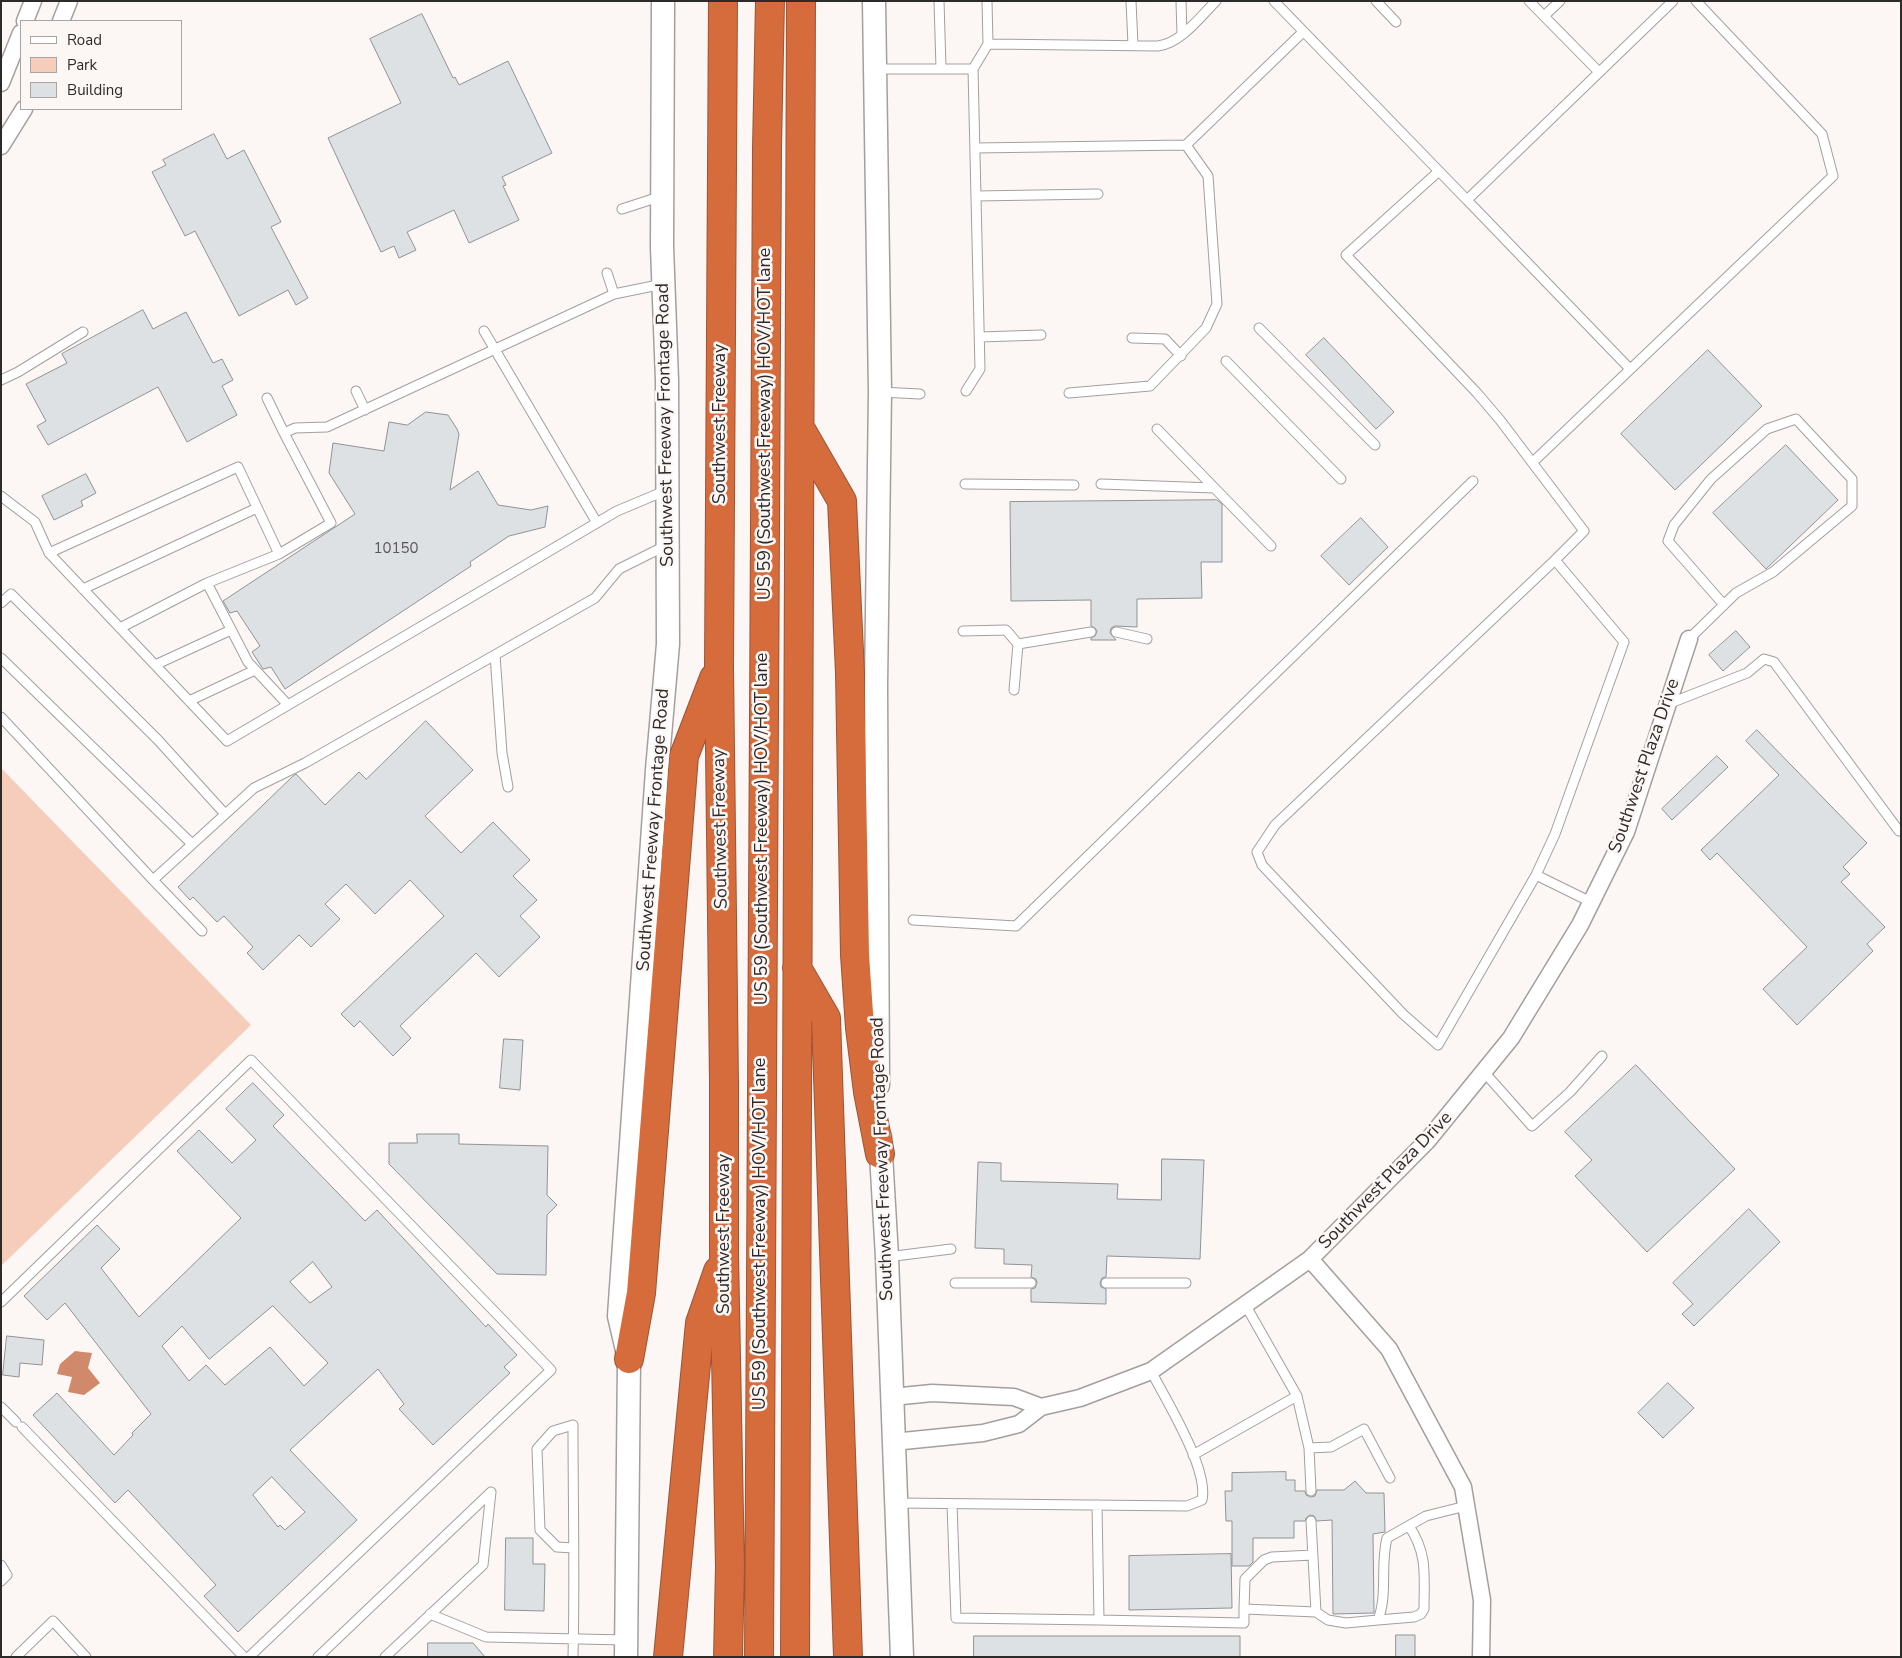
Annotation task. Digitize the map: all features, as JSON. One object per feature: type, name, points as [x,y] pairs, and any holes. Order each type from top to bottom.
[{"type":"highway","name":"Southwest Freeway","points":[[723,1],[719,665],[724,1254],[730,1566],[728,1657]]},
{"type":"highway","name":"US 59 (Southwest Freeway) HOV/HOT lane","points":[[759,1657],[767,158],[770,1]]},
{"type":"highway","points":[[795,1657],[801,1]]},
{"type":"highway","points":[[799,427],[842,501],[850,673],[858,1001],[868,1092],[880,1154]]},
{"type":"highway","points":[[629,1359],[642,1293],[684,756],[719,665]]},
{"type":"highway","points":[[796,967],[826,1018],[848,1657]]},
{"type":"highway","points":[[668,1657],[700,1323],[724,1254]]},
{"type":"main road","name":"Southwest Freeway Frontage Road","points":[[626,1648],[629,1359],[619,1316],[668,644],[667,380],[662,196],[663,1]]},
{"type":"main road","name":"Southwest Freeway Frontage Road","points":[[874,1],[880,392],[876,694],[877,1028],[880,1154],[887,1257],[902,1657]]},
{"type":"street","points":[[25,20],[33,1]]},
{"type":"street","points":[[61,20],[69,1]]},
{"type":"street","points":[[1,83],[20,36]]},
{"type":"street","points":[[1,146],[23,110]]},
{"type":"street","name":"Southwest Plaza Drive","points":[[893,1442],[983,1433],[1019,1424],[1041,1407],[1080,1398],[1150,1371],[1246,1306],[1310,1259],[1428,1140],[1511,1038],[1580,925],[1626,832],[1689,639]]},
{"type":"street","points":[[1310,1259],[1389,1349],[1463,1487],[1482,1600],[1481,1657]]},
{"type":"street","points":[[892,1396],[932,1393],[1014,1397],[1041,1407]]},
{"type":"lane","points":[[939,1],[941,68]]},
{"type":"lane","points":[[966,391],[980,369],[973,69],[988,44],[987,1]]},
{"type":"lane","points":[[1131,1],[1133,45]]},
{"type":"lane","points":[[1181,1],[1182,35]]},
{"type":"lane","points":[[988,44],[1168,45],[1182,35],[1216,1]]},
{"type":"lane","points":[[1274,1],[1630,369]]},
{"type":"lane","points":[[1376,1],[1396,22]]},
{"type":"lane","points":[[1529,1],[1599,72]]},
{"type":"lane","points":[[1544,16],[1560,1]]},
{"type":"lane","points":[[1466,200],[1673,1]]},
{"type":"lane","points":[[1533,462],[1833,176],[1822,134],[1696,1]]},
{"type":"lane","points":[[975,148],[1186,145],[1303,32]]},
{"type":"lane","points":[[875,69],[973,69]]},
{"type":"lane","points":[[1068,393],[1150,386],[1206,328],[1216,304],[1208,176],[1186,145]]},
{"type":"lane","points":[[1439,171],[1346,255],[1477,394],[1533,462],[1584,530],[1555,560],[1275,825],[1257,852],[1262,866],[1403,1014],[1438,1045],[1536,875],[1555,834],[1624,642],[1555,560]]},
{"type":"lane","points":[[976,196],[1098,194]]},
{"type":"lane","points":[[622,209],[662,196]]},
{"type":"lane","points":[[607,272],[614,294]]},
{"type":"lane","points":[[284,433],[295,428],[327,428],[614,294],[664,284]]},
{"type":"lane","points":[[1259,328],[1376,445]]},
{"type":"lane","points":[[484,331],[597,523]]},
{"type":"lane","points":[[1,380],[18,372],[83,332]]},
{"type":"lane","points":[[980,336],[1041,335]]},
{"type":"lane","points":[[1132,338],[1164,339],[1181,356]]},
{"type":"lane","points":[[1226,361],[1341,479]]},
{"type":"lane","points":[[356,391],[366,410]]},
{"type":"lane","points":[[880,392],[920,394]]},
{"type":"lane","points":[[120,628],[207,583],[279,554],[331,523],[267,398]]},
{"type":"lane","points":[[1689,639],[1724,606],[1736,593],[1774,572],[1852,506],[1852,479],[1796,419],[1767,429],[1711,479],[1674,525],[1668,541],[1724,606]]},
{"type":"lane","points":[[1157,429],[1271,546]]},
{"type":"lane","points":[[48,553],[238,467],[279,554]]},
{"type":"lane","points":[[914,920],[1016,926],[1473,481]]},
{"type":"lane","points":[[965,484],[1074,485]]},
{"type":"lane","points":[[1101,484],[1214,488]]},
{"type":"lane","points":[[1,496],[35,522],[48,553],[227,741],[616,511],[668,490]]},
{"type":"lane","points":[[83,589],[257,508]]},
{"type":"lane","points":[[153,880],[254,788],[305,763],[596,598],[619,569],[668,544]]},
{"type":"lane","points":[[207,583],[248,662],[288,705]]},
{"type":"lane","points":[[1,603],[11,594],[158,740],[225,814]]},
{"type":"lane","points":[[155,665],[231,630]]},
{"type":"lane","points":[[963,631],[1006,630],[1018,644],[1014,690]]},
{"type":"lane","points":[[1018,644],[1091,632]]},
{"type":"lane","points":[[1116,632],[1146,639]]},
{"type":"lane","points":[[495,655],[502,753],[508,787]]},
{"type":"lane","points":[[1,658],[192,844]]},
{"type":"lane","points":[[1668,704],[1747,673],[1764,659],[1774,662],[1899,831]]},
{"type":"lane","points":[[189,701],[255,670]]},
{"type":"lane","points":[[1,717],[202,931]]},
{"type":"lane","points":[[1536,875],[1591,902]]},
{"type":"lane","points":[[1484,1072],[1532,1126],[1570,1092],[1602,1056]]},
{"type":"lane","points":[[1,1302],[251,1060],[550,1370],[249,1657]]},
{"type":"lane","points":[[887,1257],[951,1250]]},
{"type":"lane","points":[[955,1283],[1031,1283]]},
{"type":"lane","points":[[1106,1283],[1186,1283]]},
{"type":"lane","points":[[1246,1306],[1297,1396],[1309,1448],[1311,1491]]},
{"type":"lane","points":[[895,1503],[1187,1506],[1202,1500],[1204,1491],[1193,1455],[1150,1371]]},
{"type":"lane","points":[[1193,1455],[1297,1396]]},
{"type":"lane","points":[[1,1407],[244,1657]]},
{"type":"lane","points":[[573,1548],[557,1547],[540,1530],[537,1449],[554,1431],[572,1425],[574,1639],[573,1657]]},
{"type":"lane","points":[[1309,1448],[1331,1447],[1364,1429],[1390,1478]]},
{"type":"lane","points":[[318,1657],[490,1492],[483,1565],[385,1657]]},
{"type":"lane","points":[[952,1504],[956,1618],[1244,1623],[1245,1579],[1264,1560],[1272,1557],[1313,1555]]},
{"type":"lane","points":[[1097,1504],[1099,1620]]},
{"type":"lane","points":[[1378,1620],[1382,1608],[1384,1551],[1387,1538],[1426,1516],[1466,1506]]},
{"type":"lane","points":[[1311,1521],[1316,1612]]},
{"type":"lane","points":[[1244,1608],[1316,1612],[1328,1620],[1346,1623],[1414,1617],[1422,1614],[1424,1609],[1424,1559],[1418,1540],[1409,1526]]},
{"type":"lane","points":[[1,1565],[7,1576],[1,1581]]},
{"type":"lane","points":[[430,1614],[486,1637],[574,1639],[626,1648]]},
{"type":"lane","points":[[16,1657],[53,1621],[86,1657]]},
{"type":"green space","points":[[1,768],[251,1025],[1,1266]]},
{"type":"shaded area","points":[[75,1351],[92,1353],[88,1368],[100,1383],[84,1395],[68,1392],[72,1377],[57,1374],[60,1364]]},
{"type":"building","points":[[422,14],[453,78],[455,77],[459,85],[508,61],[552,153],[502,177],[506,185],[503,186],[519,220],[469,243],[454,210],[407,232],[416,250],[399,258],[394,246],[381,252],[328,138],[401,103],[370,39]]},
{"type":"building","points":[[214,134],[227,159],[244,150],[281,222],[271,227],[308,298],[296,305],[288,290],[239,316],[195,231],[185,236],[152,172],[166,165],[163,160]]},
{"type":"building","points":[[143,310],[153,329],[186,312],[213,363],[222,359],[233,380],[222,386],[237,415],[187,442],[158,387],[48,445],[37,426],[46,421],[26,384],[67,363],[62,354]]},
{"type":"building","points":[[1324,338],[1394,412],[1376,429],[1306,355]]},
{"type":"building","points":[[1708,350],[1762,406],[1675,490],[1621,434]]},
{"type":"building","points":[[426,412],[448,415],[459,434],[450,490],[478,471],[498,505],[531,510],[548,506],[545,527],[509,536],[470,562],[471,566],[285,689],[271,667],[263,669],[252,652],[260,646],[237,611],[230,613],[223,601],[355,514],[329,473],[333,443],[384,451],[389,422],[407,425]]},
{"type":"building","points":[[1786,445],[1838,500],[1766,569],[1713,513]]},
{"type":"building","points":[[86,474],[96,493],[81,501],[83,506],[54,520],[42,496]]},
{"type":"building","points":[[1217,500],[1222,504],[1222,562],[1201,562],[1202,598],[1137,599],[1137,627],[1115,626],[1111,628],[1110,633],[1116,640],[1091,640],[1097,631],[1091,626],[1091,600],[1011,601],[1010,502]]},
{"type":"building","points":[[1361,518],[1388,547],[1349,585],[1321,556]]},
{"type":"building","points":[[1736,631],[1750,647],[1723,671],[1709,655]]},
{"type":"building","points":[[426,721],[473,770],[425,816],[461,853],[493,822],[530,860],[513,876],[537,900],[520,916],[540,937],[499,977],[476,953],[400,1026],[411,1038],[393,1056],[360,1021],[354,1027],[341,1014],[444,916],[410,880],[375,914],[346,884],[325,904],[340,919],[311,947],[299,935],[263,970],[247,953],[253,947],[224,916],[217,922],[193,897],[190,900],[178,887],[293,776],[296,774],[325,805],[359,772],[366,779]]},
{"type":"building","points":[[1757,730],[1867,843],[1843,867],[1850,874],[1841,882],[1885,927],[1867,944],[1873,951],[1797,1025],[1763,989],[1807,947],[1717,853],[1710,860],[1701,850],[1779,775],[1746,741]]},
{"type":"building","points":[[1717,756],[1728,767],[1672,820],[1662,809]]},
{"type":"building","points":[[504,1039],[523,1040],[520,1090],[500,1088]]},
{"type":"building","points":[[1636,1065],[1735,1169],[1647,1252],[1575,1176],[1592,1160],[1565,1132]]},
{"type":"building","points":[[253,1083],[284,1115],[273,1126],[365,1221],[377,1210],[486,1327],[488,1324],[517,1355],[504,1367],[510,1373],[433,1445],[399,1409],[404,1404],[378,1369],[290,1450],[357,1520],[238,1632],[204,1596],[216,1585],[128,1490],[115,1503],[33,1415],[57,1393],[114,1455],[151,1414],[65,1303],[47,1320],[24,1296],[97,1225],[120,1249],[101,1268],[139,1317],[241,1218],[177,1151],[199,1130],[232,1163],[256,1140],[226,1109]],"holes":[[[313,1262],[332,1287],[310,1303],[290,1282]],[[273,1306],[328,1363],[304,1386],[270,1347],[225,1385],[206,1365],[189,1381],[162,1346],[182,1326],[209,1359]],[[272,1477],[305,1512],[285,1530],[280,1525],[278,1527],[253,1495]]]},
{"type":"building","points":[[417,1134],[459,1134],[459,1144],[548,1146],[547,1195],[557,1205],[547,1215],[546,1275],[497,1274],[389,1164],[389,1143],[417,1143]]},
{"type":"building","points":[[1162,1159],[1204,1160],[1200,1259],[1107,1256],[1106,1277],[1102,1278],[1100,1283],[1101,1287],[1106,1289],[1106,1304],[1031,1302],[1031,1289],[1035,1288],[1037,1283],[1036,1279],[1031,1277],[1032,1265],[1004,1264],[1004,1249],[975,1248],[978,1162],[1001,1163],[1001,1181],[1118,1184],[1117,1199],[1161,1200]]},
{"type":"building","points":[[1749,1209],[1780,1242],[1694,1326],[1682,1314],[1693,1304],[1673,1283]]},
{"type":"building","points":[[7,1336],[44,1340],[42,1365],[20,1363],[19,1377],[3,1375]]},
{"type":"building","points":[[1668,1383],[1694,1408],[1663,1438],[1638,1413]]},
{"type":"building","points":[[1286,1472],[1286,1480],[1295,1480],[1295,1491],[1305,1491],[1306,1495],[1311,1497],[1315,1496],[1317,1490],[1344,1490],[1355,1481],[1366,1493],[1384,1493],[1385,1532],[1373,1534],[1374,1613],[1333,1614],[1332,1520],[1317,1521],[1314,1516],[1310,1515],[1305,1521],[1294,1521],[1294,1538],[1253,1538],[1253,1562],[1249,1566],[1232,1566],[1232,1521],[1226,1521],[1225,1491],[1232,1491],[1232,1473]]},
{"type":"building","points":[[506,1538],[533,1538],[533,1564],[545,1564],[544,1611],[505,1610]]},
{"type":"building","points":[[1231,1554],[1232,1608],[1129,1610],[1129,1556]]},
{"type":"building","points":[[1396,1635],[1415,1635],[1415,1657],[1396,1657]]},
{"type":"building","points":[[974,1636],[1240,1636],[1240,1657],[974,1657]]},
{"type":"building","points":[[428,1643],[473,1643],[485,1657],[428,1657]]}]
